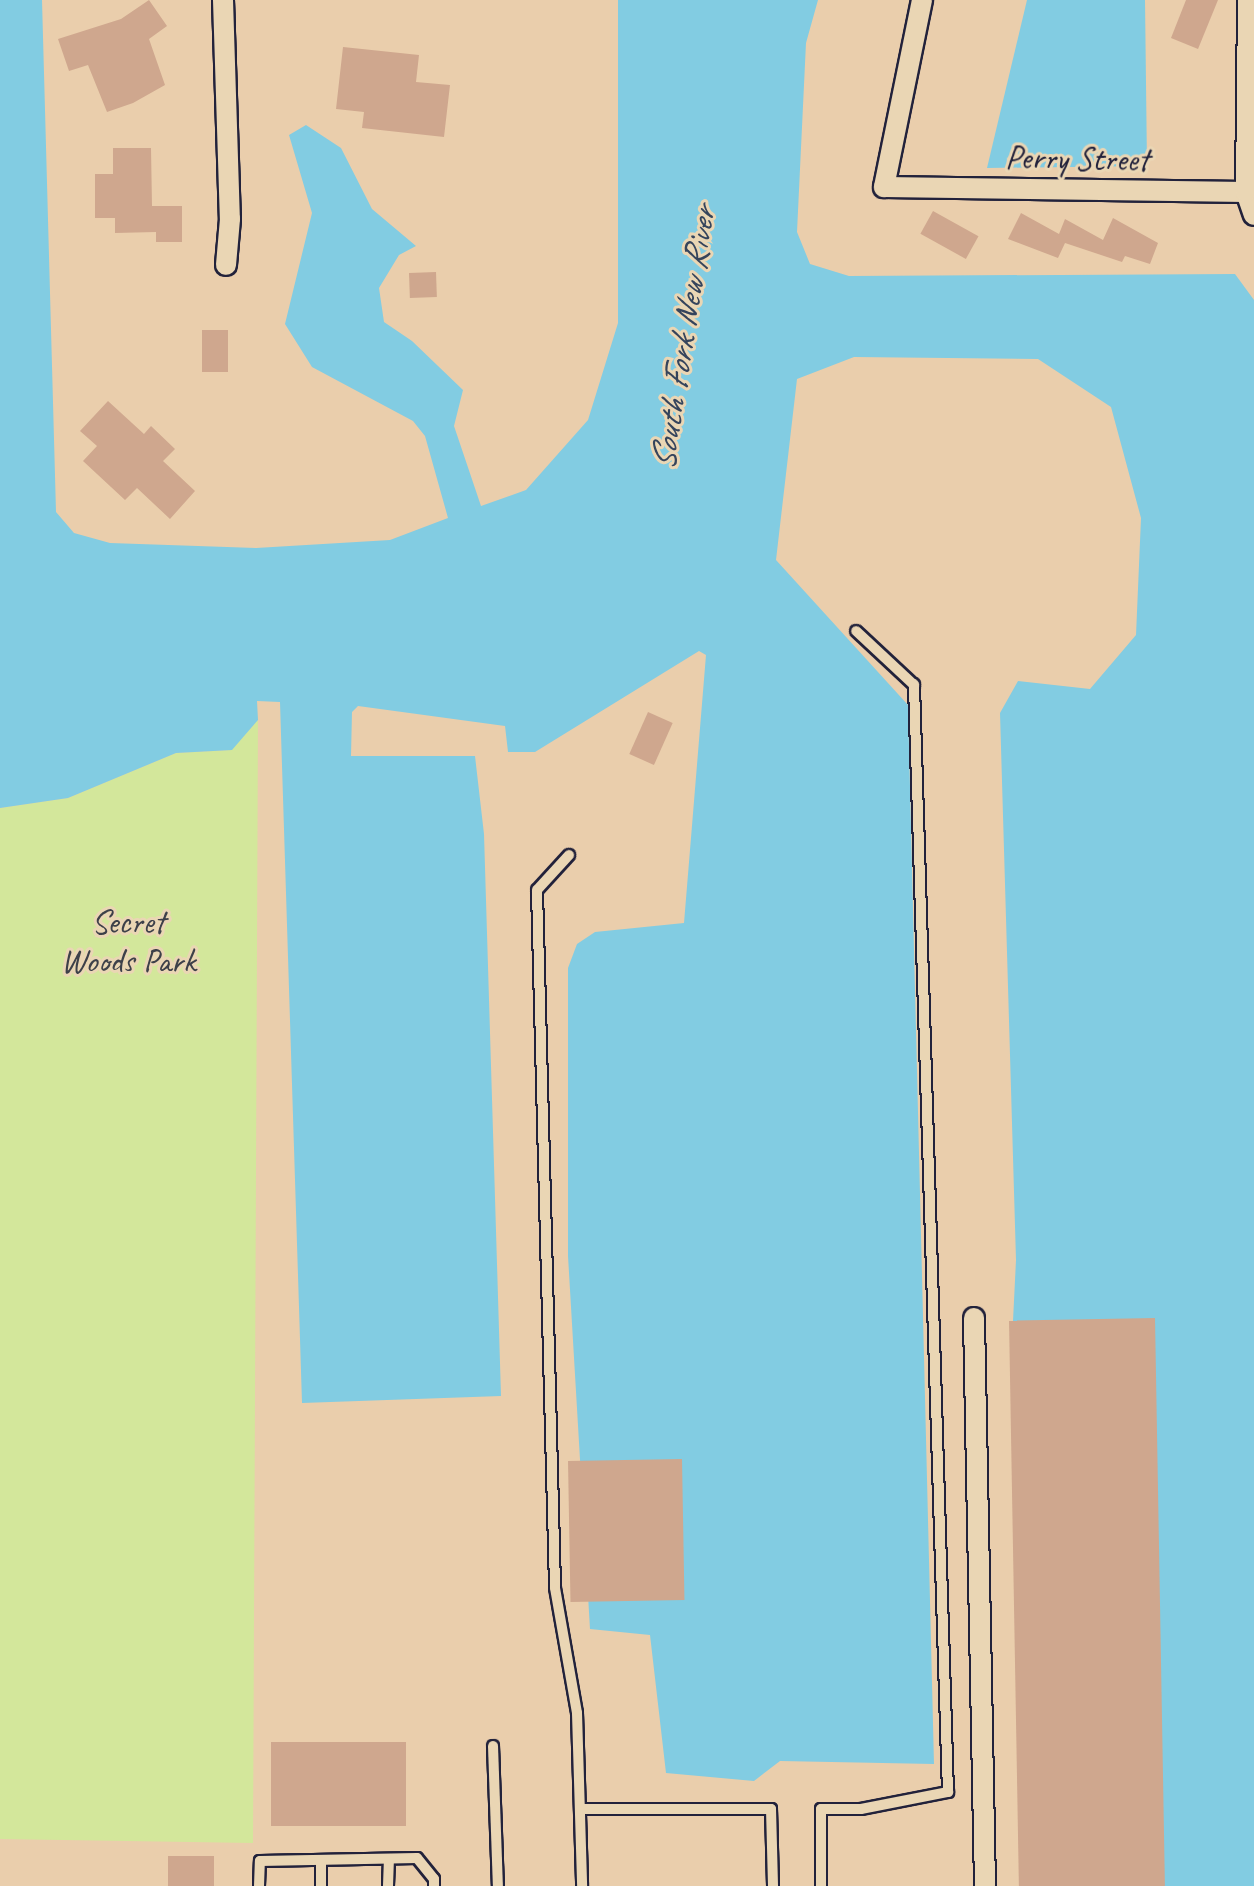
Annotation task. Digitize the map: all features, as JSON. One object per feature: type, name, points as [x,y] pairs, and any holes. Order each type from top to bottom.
[{"type":"street","points":[[223,0],[230,219],[226,265]]},
{"type":"street","name":"Perry Street","points":[[922,0],[884,187],[1246,192]]},
{"type":"street","points":[[1248,0],[1246,192],[1254,215]]},
{"type":"street","points":[[974,1318],[985,1886]]},
{"type":"lane","points":[[821,1886],[821,1809],[861,1809],[948,1792],[914,685],[856,631]]},
{"type":"lane","points":[[569,855],[537,890],[555,1588],[577,1713],[582,1886]]},
{"type":"lane","points":[[493,1746],[498,1886]]},
{"type":"lane","points":[[580,1809],[771,1809],[773,1886]]},
{"type":"lane","points":[[259,1886],[260,1861],[417,1858],[434,1879],[434,1886]]},
{"type":"lane","points":[[388,1886],[389,1859]]},
{"type":"lane","points":[[321,1860],[321,1886]]},
{"type":"green space","name":"Secret Woods Park","points":[[258,720],[253,1843],[0,1839],[0,808],[68,798],[176,753],[231,750]]},
{"type":"water","name":"South Fork New River","points":[[0,0],[42,0],[56,512],[74,533],[110,543],[256,548],[390,540],[448,518],[425,436],[413,421],[312,367],[285,324],[312,213],[289,135],[306,125],[341,148],[372,209],[416,246],[399,255],[379,288],[384,322],[412,341],[463,390],[454,426],[481,506],[526,490],[588,420],[618,323],[618,0],[818,0],[806,43],[797,232],[810,264],[849,276],[1235,274],[1254,300],[1254,1886],[1026,1886],[1013,1321],[1016,1260],[1000,713],[1018,681],[1090,689],[1136,635],[1141,518],[1111,407],[1038,359],[854,357],[797,379],[776,560],[908,705],[934,1764],[780,1761],[754,1781],[666,1773],[650,1635],[590,1629],[568,1256],[568,968],[577,944],[595,932],[684,923],[706,655],[699,651],[535,752],[508,752],[505,726],[358,706],[352,712],[351,756],[475,756],[484,834],[501,1396],[302,1403],[280,702],[257,701],[258,720],[232,750],[176,753],[68,798],[0,808]]},
{"type":"water","points":[[1027,0],[1145,0],[1147,166],[987,168]]},
{"type":"building","points":[[149,0],[167,26],[149,39],[165,85],[133,103],[107,112],[88,65],[69,71],[58,39],[121,19]]},
{"type":"building","points":[[1186,0],[1218,0],[1198,49],[1171,38]]},
{"type":"building","points":[[343,47],[419,55],[416,82],[450,85],[444,137],[362,128],[364,112],[336,109]]},
{"type":"building","points":[[113,148],[151,148],[152,206],[182,206],[182,242],[156,242],[156,232],[115,233],[115,218],[95,218],[95,174],[113,174]]},
{"type":"building","points":[[933,211],[978,236],[966,259],[920,234]]},
{"type":"building","points":[[1021,213],[1059,234],[1065,219],[1103,240],[1113,218],[1158,243],[1150,264],[1125,256],[1122,262],[1065,243],[1058,258],[1008,239]]},
{"type":"building","points":[[436,272],[437,297],[410,298],[409,273]]},
{"type":"building","points":[[202,330],[228,330],[228,372],[202,372]]},
{"type":"building","points":[[108,401],[144,434],[151,426],[175,449],[163,461],[195,491],[170,519],[137,488],[125,500],[83,461],[97,446],[80,431]]},
{"type":"building","points":[[648,712],[673,723],[654,765],[629,754]]},
{"type":"building","points":[[1155,1318],[1165,1886],[1019,1886],[1009,1321]]},
{"type":"building","points":[[682,1459],[684,1600],[570,1602],[568,1461]]},
{"type":"building","points":[[271,1742],[406,1742],[406,1826],[271,1826]]},
{"type":"building","points":[[168,1856],[214,1856],[214,1886],[168,1886]]}]
